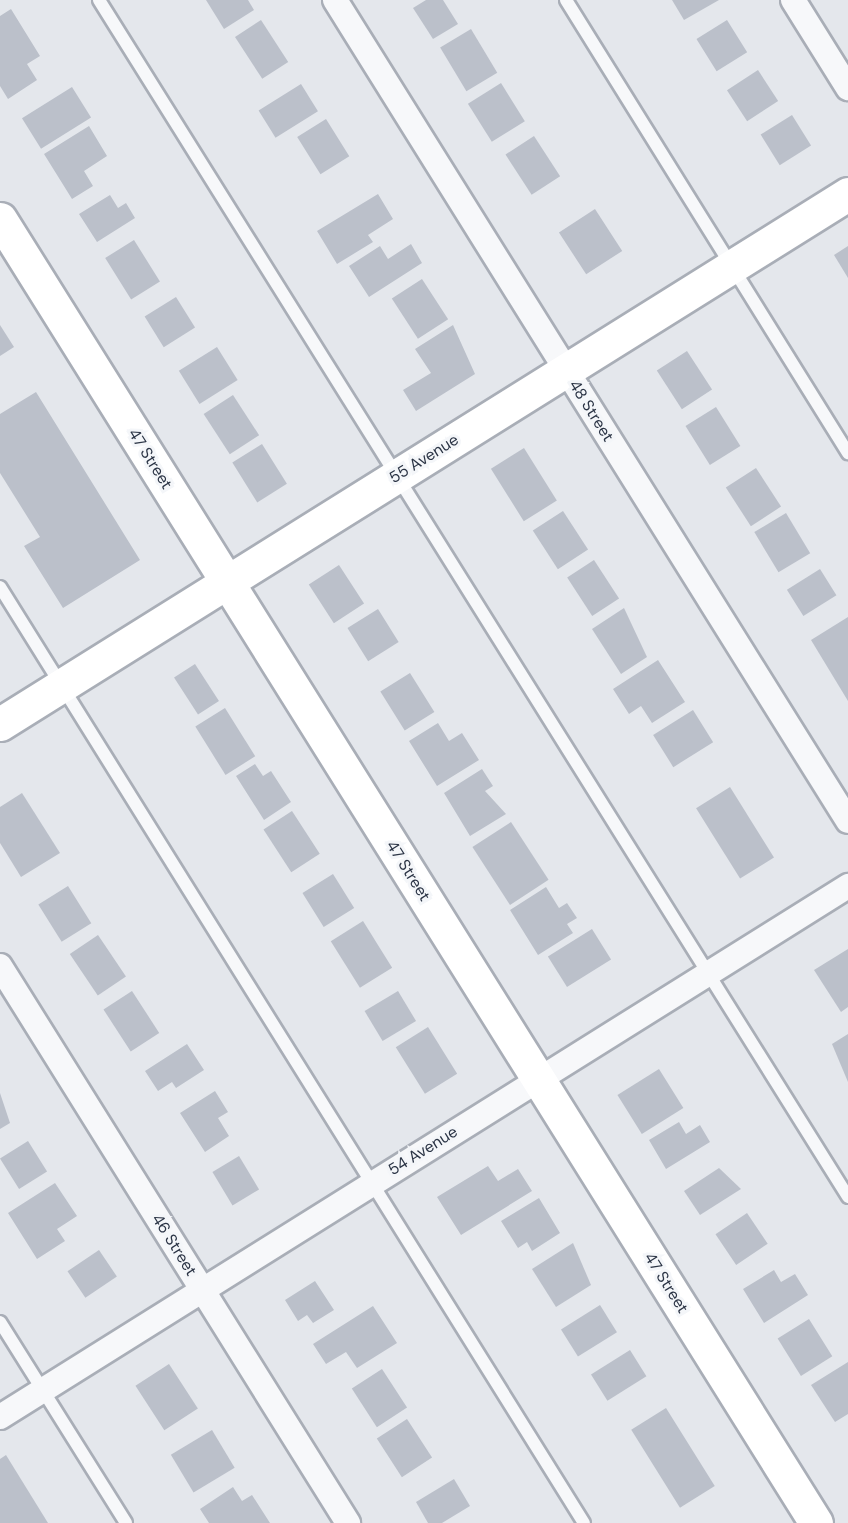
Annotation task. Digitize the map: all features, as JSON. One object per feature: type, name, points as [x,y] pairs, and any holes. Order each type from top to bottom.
[{"type":"street","name":"48 Street","points":[[335,0],[848,821]]},
{"type":"street","points":[[793,0],[848,88]]},
{"type":"street","name":"55 Avenue","points":[[0,724],[226,580],[567,371],[848,194]]},
{"type":"street","name":"47 Street","points":[[0,219],[816,1523]]},
{"type":"street","name":"54 Avenue","points":[[0,1417],[848,886]]},
{"type":"street","name":"46 Street","points":[[0,966],[348,1523]]},
{"type":"lane","points":[[99,0],[848,1197]]},
{"type":"lane","points":[[566,0],[848,453]]},
{"type":"lane","points":[[0,587],[584,1523]]},
{"type":"lane","points":[[0,1322],[126,1523]]},
{"type":"building","points":[[206,0],[248,0],[254,10],[224,29]]},
{"type":"building","points":[[426,0],[443,0],[458,24],[433,39],[413,8]]},
{"type":"building","points":[[672,0],[719,0],[684,20]]},
{"type":"building","points":[[11,9],[40,56],[27,64],[37,80],[8,99],[0,86],[0,16]]},
{"type":"building","points":[[261,20],[288,62],[262,79],[235,37]]},
{"type":"building","points":[[727,20],[747,52],[717,71],[696,39]]},
{"type":"building","points":[[471,29],[497,73],[466,91],[440,48]]},
{"type":"building","points":[[758,70],[778,101],[747,121],[727,90]]},
{"type":"building","points":[[501,83],[525,121],[492,142],[468,104]]},
{"type":"building","points":[[301,84],[318,111],[276,138],[259,110]]},
{"type":"building","points":[[72,87],[91,118],[41,149],[22,118]]},
{"type":"building","points":[[792,115],[811,146],[780,165],[761,135]]},
{"type":"building","points":[[326,119],[349,156],[320,174],[297,137]]},
{"type":"building","points":[[89,126],[107,156],[84,171],[93,186],[72,199],[44,154]]},
{"type":"building","points":[[534,136],[560,176],[532,195],[505,155]]},
{"type":"building","points":[[378,194],[393,219],[368,235],[373,242],[337,264],[317,231]]},
{"type":"building","points":[[110,195],[118,208],[126,203],[135,218],[97,242],[79,214]]},
{"type":"building","points":[[595,209],[622,251],[586,274],[559,232]]},
{"type":"building","points":[[134,240],[160,282],[131,300],[105,258]]},
{"type":"building","points":[[411,244],[422,263],[369,297],[349,266],[380,246],[388,259]]},
{"type":"building","points":[[848,246],[848,278],[834,255]]},
{"type":"building","points":[[422,279],[448,319],[418,339],[392,299]]},
{"type":"building","points":[[176,297],[195,328],[164,347],[145,317]]},
{"type":"building","points":[[0,325],[14,347],[0,356]]},
{"type":"building","points":[[453,325],[475,374],[416,411],[403,390],[431,373],[415,349]]},
{"type":"building","points":[[217,347],[238,380],[200,404],[179,371]]},
{"type":"building","points":[[687,351],[712,390],[682,409],[657,371]]},
{"type":"building","points":[[36,392],[140,560],[63,608],[24,546],[40,537],[0,473],[0,414]]},
{"type":"building","points":[[233,395],[259,435],[230,454],[204,414]]},
{"type":"building","points":[[716,407],[740,446],[710,465],[685,426]]},
{"type":"building","points":[[262,444],[287,484],[257,502],[232,463]]},
{"type":"building","points":[[524,448],[557,501],[524,521],[491,469]]},
{"type":"building","points":[[756,468],[781,507],[751,526],[726,488]]},
{"type":"building","points":[[563,511],[588,550],[558,569],[533,531]]},
{"type":"building","points":[[786,513],[810,553],[778,572],[754,532]]},
{"type":"building","points":[[594,560],[619,599],[592,616],[567,577]]},
{"type":"building","points":[[339,565],[364,604],[334,623],[309,585]]},
{"type":"building","points":[[820,569],[836,595],[803,616],[787,590]]},
{"type":"building","points":[[624,608],[647,657],[621,674],[592,629]]},
{"type":"building","points":[[378,609],[399,642],[368,661],[347,628]]},
{"type":"building","points":[[848,617],[848,701],[811,640]]},
{"type":"building","points":[[658,660],[685,702],[652,723],[641,706],[629,714],[613,689]]},
{"type":"building","points":[[195,664],[219,701],[198,715],[174,678]]},
{"type":"building","points":[[410,673],[434,712],[405,731],[380,692]]},
{"type":"building","points":[[225,708],[255,756],[226,775],[195,727]]},
{"type":"building","points":[[693,710],[713,742],[673,767],[653,735]]},
{"type":"building","points":[[438,723],[449,741],[462,733],[479,760],[437,786],[409,741]]},
{"type":"building","points":[[255,764],[263,776],[271,771],[291,802],[264,820],[236,776]]},
{"type":"building","points":[[482,769],[493,786],[485,791],[506,814],[470,836],[444,793]]},
{"type":"building","points":[[730,787],[774,857],[740,879],[696,808]]},
{"type":"building","points":[[22,793],[60,853],[21,877],[0,843],[0,807]]},
{"type":"building","points":[[292,811],[320,854],[291,872],[263,830]]},
{"type":"building","points":[[511,822],[549,880],[510,905],[472,847]]},
{"type":"building","points":[[333,874],[354,908],[324,927],[302,893]]},
{"type":"building","points":[[68,886],[91,923],[62,942],[38,905]]},
{"type":"building","points":[[546,887],[559,908],[567,903],[577,918],[567,924],[573,933],[538,955],[510,910]]},
{"type":"building","points":[[363,921],[392,968],[360,988],[331,941]]},
{"type":"building","points":[[592,929],[611,960],[567,987],[548,957]]},
{"type":"building","points":[[98,935],[126,976],[98,995],[70,954]]},
{"type":"building","points":[[848,949],[848,1007],[841,1012],[814,970]]},
{"type":"building","points":[[132,991],[159,1033],[131,1051],[103,1010]]},
{"type":"building","points":[[398,991],[416,1021],[383,1041],[365,1011]]},
{"type":"building","points":[[428,1027],[457,1074],[425,1094],[396,1047]]},
{"type":"building","points":[[848,1034],[848,1082],[832,1044]]},
{"type":"building","points":[[187,1044],[204,1070],[176,1088],[172,1082],[158,1091],[145,1071]]},
{"type":"building","points":[[659,1069],[683,1108],[642,1134],[617,1095]]},
{"type":"building","points":[[215,1091],[228,1112],[218,1118],[229,1136],[205,1152],[180,1113]]},
{"type":"building","points":[[0,1093],[10,1123],[0,1129]]},
{"type":"building","points":[[679,1122],[686,1134],[700,1125],[710,1142],[666,1169],[649,1140]]},
{"type":"building","points":[[28,1141],[47,1172],[19,1189],[0,1158]]},
{"type":"building","points":[[239,1156],[259,1189],[233,1205],[212,1172]]},
{"type":"building","points":[[488,1166],[498,1181],[518,1169],[532,1191],[461,1235],[437,1197]]},
{"type":"building","points":[[719,1168],[741,1189],[700,1215],[684,1191]]},
{"type":"building","points":[[55,1183],[77,1216],[57,1229],[65,1241],[37,1259],[8,1213]]},
{"type":"building","points":[[539,1198],[560,1233],[532,1251],[527,1242],[518,1248],[501,1221]]},
{"type":"building","points":[[747,1213],[768,1244],[736,1265],[715,1234]]},
{"type":"building","points":[[573,1243],[591,1285],[556,1307],[532,1269]]},
{"type":"building","points":[[99,1250],[117,1277],[85,1298],[67,1271]]},
{"type":"building","points":[[774,1270],[781,1282],[795,1274],[808,1295],[764,1323],[743,1289]]},
{"type":"building","points":[[315,1281],[334,1310],[313,1323],[307,1315],[298,1321],[285,1300]]},
{"type":"building","points":[[600,1305],[617,1332],[578,1357],[561,1329]]},
{"type":"building","points":[[373,1306],[397,1343],[357,1368],[346,1352],[326,1364],[313,1344]]},
{"type":"building","points":[[809,1319],[832,1356],[801,1376],[778,1339]]},
{"type":"building","points":[[630,1350],[646,1376],[607,1401],[591,1374]]},
{"type":"building","points":[[848,1362],[848,1414],[835,1422],[811,1385]]},
{"type":"building","points":[[169,1364],[198,1408],[164,1430],[135,1386]]},
{"type":"building","points":[[382,1369],[407,1408],[377,1427],[352,1389]]},
{"type":"building","points":[[666,1408],[715,1486],[680,1508],[631,1430]]},
{"type":"building","points":[[407,1419],[432,1458],[402,1477],[377,1439]]},
{"type":"building","points":[[212,1430],[235,1468],[194,1492],[171,1455]]},
{"type":"building","points":[[6,1455],[48,1523],[0,1523],[0,1459]]},
{"type":"building","points":[[454,1479],[470,1506],[442,1523],[428,1523],[416,1502]]},
{"type":"building","points":[[233,1487],[242,1501],[252,1495],[270,1523],[209,1523],[200,1509]]}]
